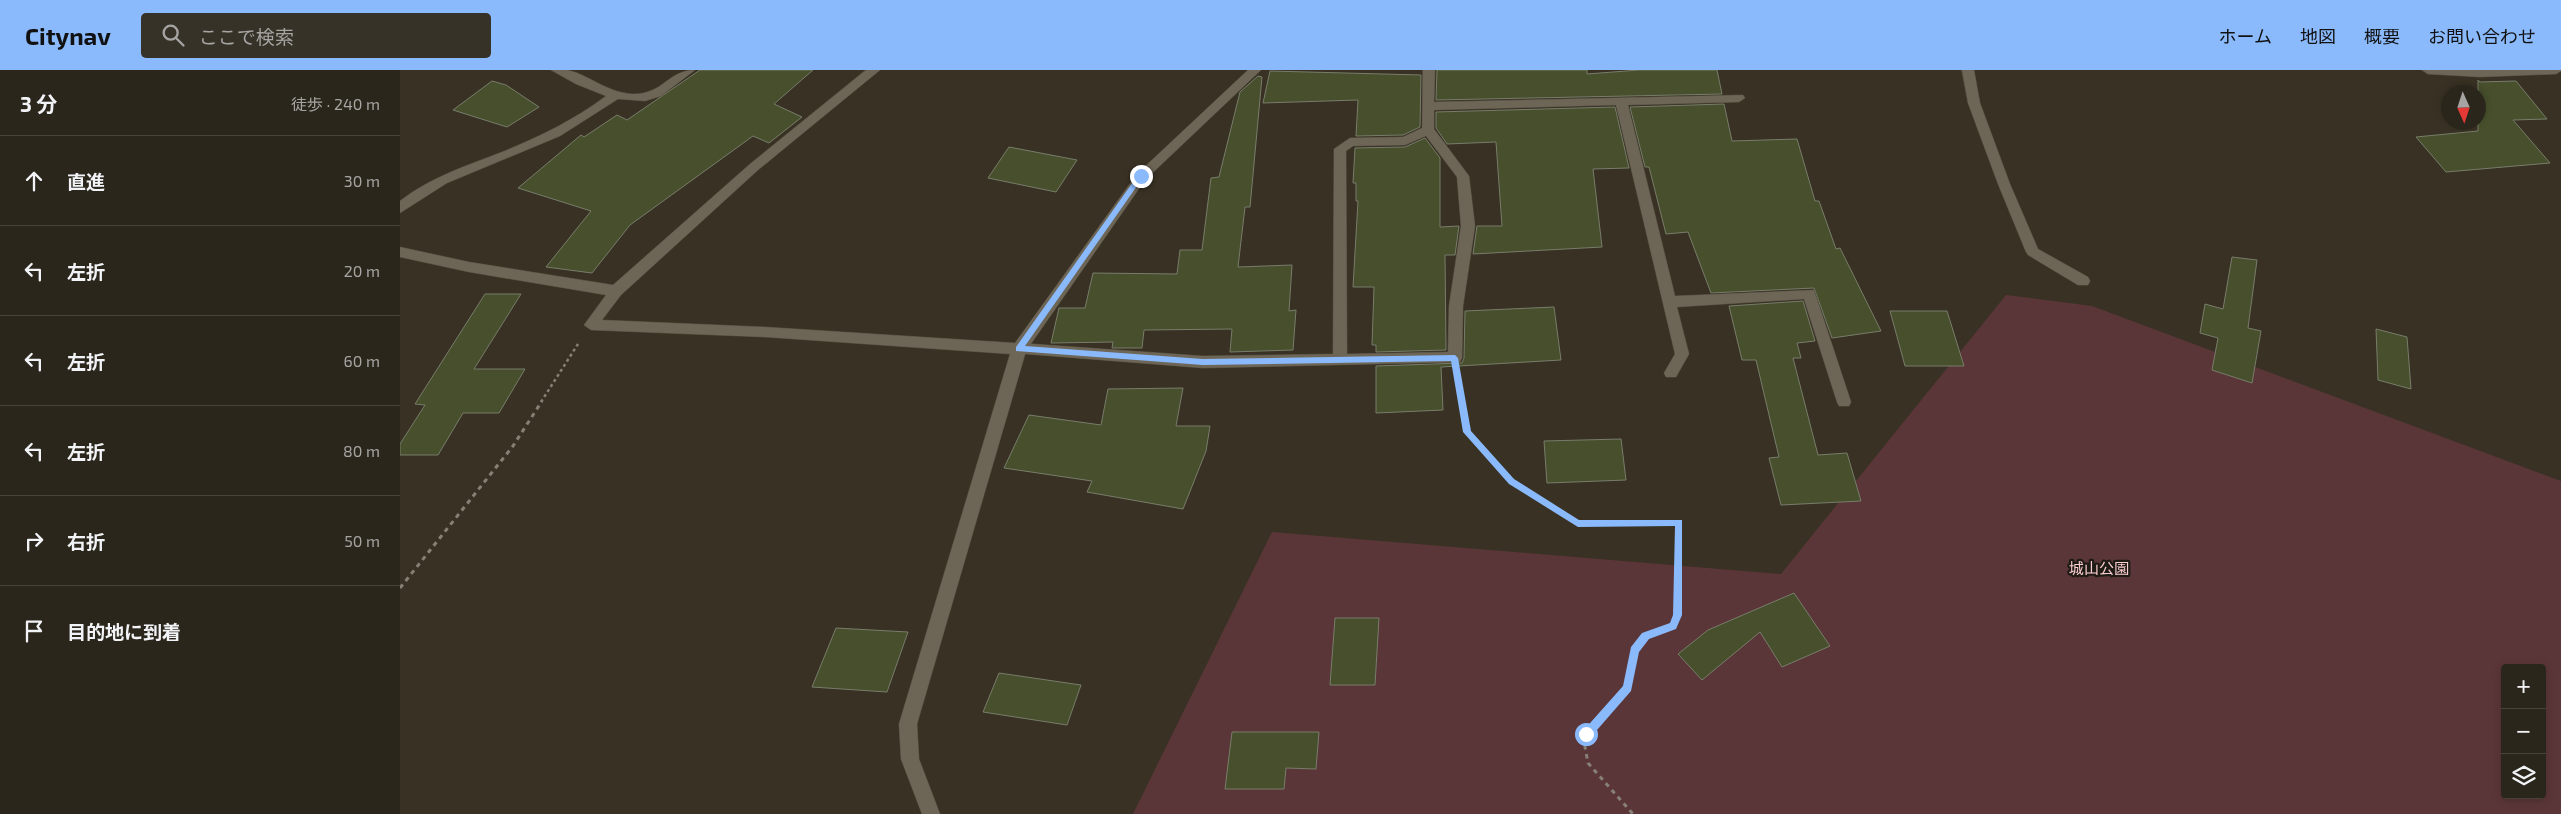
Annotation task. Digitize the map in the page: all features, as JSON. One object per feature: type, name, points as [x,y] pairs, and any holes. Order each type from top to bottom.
[{"type":"street","points":[[556,70],[616,95],[632,97],[657,93],[690,70]]},
{"type":"street","points":[[591,324],[616,291],[754,167],[874,70]]},
{"type":"street","points":[[931,814],[911,768],[906,745],[908,724],[1019,349],[1141,176],[1256,70]]},
{"type":"street","points":[[591,324],[765,332],[1203,362],[1455,358],[1456,306],[1468,226],[1463,176],[1428,130],[1429,70]]},
{"type":"street","points":[[1968,70],[1974,103],[2004,184],[2033,252],[2083,282]]},
{"type":"street","points":[[2428,70],[2480,73],[2556,70]]},
{"type":"street","points":[[400,208],[426,188],[462,170],[492,161],[592,114],[616,95]]},
{"type":"street","points":[[1428,106],[1739,98]]},
{"type":"street","points":[[1621,102],[1682,354],[1671,373]]},
{"type":"street","points":[[1340,359],[1340,149],[1350,142],[1404,141],[1428,130]]},
{"type":"street","points":[[400,252],[469,267],[616,291]]},
{"type":"street","points":[[1670,302],[1809,294],[1844,402]]},
{"type":"path","points":[[400,588],[513,446],[591,324]]},
{"type":"path","points":[[1455,358],[1467,432],[1512,481],[1578,524],[1679,522],[1677,615],[1673,626],[1645,636],[1634,650],[1627,688],[1586,734],[1585,747],[1588,763],[1633,814]]},
{"type":"green space","name":"城山公園","points":[[2006,295],[2092,306],[2561,481],[2561,814],[1133,814],[1272,532],[1781,574]]},
{"type":"building","points":[[700,70],[813,70],[774,104],[802,117],[769,143],[753,136],[630,225],[592,273],[546,267],[591,211],[518,188],[581,135],[584,137],[617,115],[627,120]]},
{"type":"building","points":[[1437,70],[1587,70],[1587,74],[1639,70],[1717,70],[1722,94],[1436,100]]},
{"type":"building","points":[[1270,71],[1421,75],[1420,127],[1403,135],[1356,136],[1358,100],[1263,103]]},
{"type":"building","points":[[1258,76],[1262,77],[1250,207],[1245,207],[1238,267],[1292,265],[1289,311],[1296,310],[1293,350],[1230,352],[1232,329],[1144,330],[1142,348],[1112,348],[1113,342],[1051,343],[1059,308],[1085,308],[1093,273],[1177,274],[1180,250],[1202,250],[1211,178],[1219,177],[1240,92]]},
{"type":"building","points":[[2478,80],[2480,82],[2516,81],[2547,119],[2513,120],[2550,163],[2446,172],[2416,137],[2486,130],[2486,85],[2478,85]]},
{"type":"building","points":[[492,81],[506,85],[539,107],[507,127],[453,110]]},
{"type":"building","points":[[1724,104],[1732,141],[1797,139],[1815,201],[1819,201],[1836,249],[1840,248],[1881,331],[1832,338],[1814,288],[1711,293],[1688,232],[1666,234],[1649,167],[1645,167],[1630,107]]},
{"type":"building","points":[[1615,107],[1629,168],[1593,169],[1602,247],[1473,254],[1477,226],[1502,226],[1496,142],[1447,144],[1436,128],[1436,112]]},
{"type":"building","points":[[1425,138],[1440,158],[1440,227],[1459,226],[1455,255],[1445,255],[1446,350],[1376,352],[1376,345],[1372,345],[1374,287],[1353,287],[1358,201],[1356,201],[1356,183],[1353,183],[1355,148],[1405,147]]},
{"type":"building","points":[[1009,147],[1077,160],[1056,192],[988,178]]},
{"type":"building","points":[[2232,257],[2257,260],[2248,328],[2261,331],[2252,383],[2212,370],[2218,338],[2200,333],[2205,304],[2223,309]]},
{"type":"building","points":[[485,294],[521,294],[474,369],[525,369],[499,413],[463,413],[438,455],[400,455],[400,444],[425,405],[415,404]]},
{"type":"building","points":[[1803,301],[1815,341],[1797,343],[1801,358],[1793,358],[1818,455],[1847,453],[1861,501],[1781,505],[1769,458],[1779,457],[1756,360],[1742,360],[1729,306]]},
{"type":"building","points":[[1554,307],[1561,360],[1441,367],[1443,410],[1376,413],[1376,366],[1462,363],[1464,358],[1465,311]]},
{"type":"building","points":[[1890,311],[1947,311],[1964,366],[1905,366]]},
{"type":"building","points":[[2376,329],[2407,337],[2411,389],[2378,380]]},
{"type":"building","points":[[1183,388],[1176,426],[1210,426],[1206,451],[1183,509],[1087,492],[1092,481],[1004,468],[1029,415],[1101,425],[1108,389]]},
{"type":"building","points":[[1621,439],[1626,480],[1547,483],[1544,441]]},
{"type":"building","points":[[1794,593],[1830,646],[1782,667],[1760,632],[1702,680],[1678,654],[1708,630]]},
{"type":"building","points":[[1335,618],[1379,618],[1375,685],[1330,685]]},
{"type":"building","points":[[836,628],[908,632],[887,692],[812,687]]},
{"type":"building","points":[[999,673],[1081,685],[1067,725],[983,712]]},
{"type":"building","points":[[1232,732],[1319,732],[1316,769],[1286,768],[1284,789],[1225,789]]},
{"type":"route","points":[[1141,176],[1019,349],[1203,362],[1455,358],[1467,432],[1512,481],[1578,524],[1679,522],[1677,615],[1673,626],[1645,636],[1634,650],[1627,688],[1586,734]]}]
